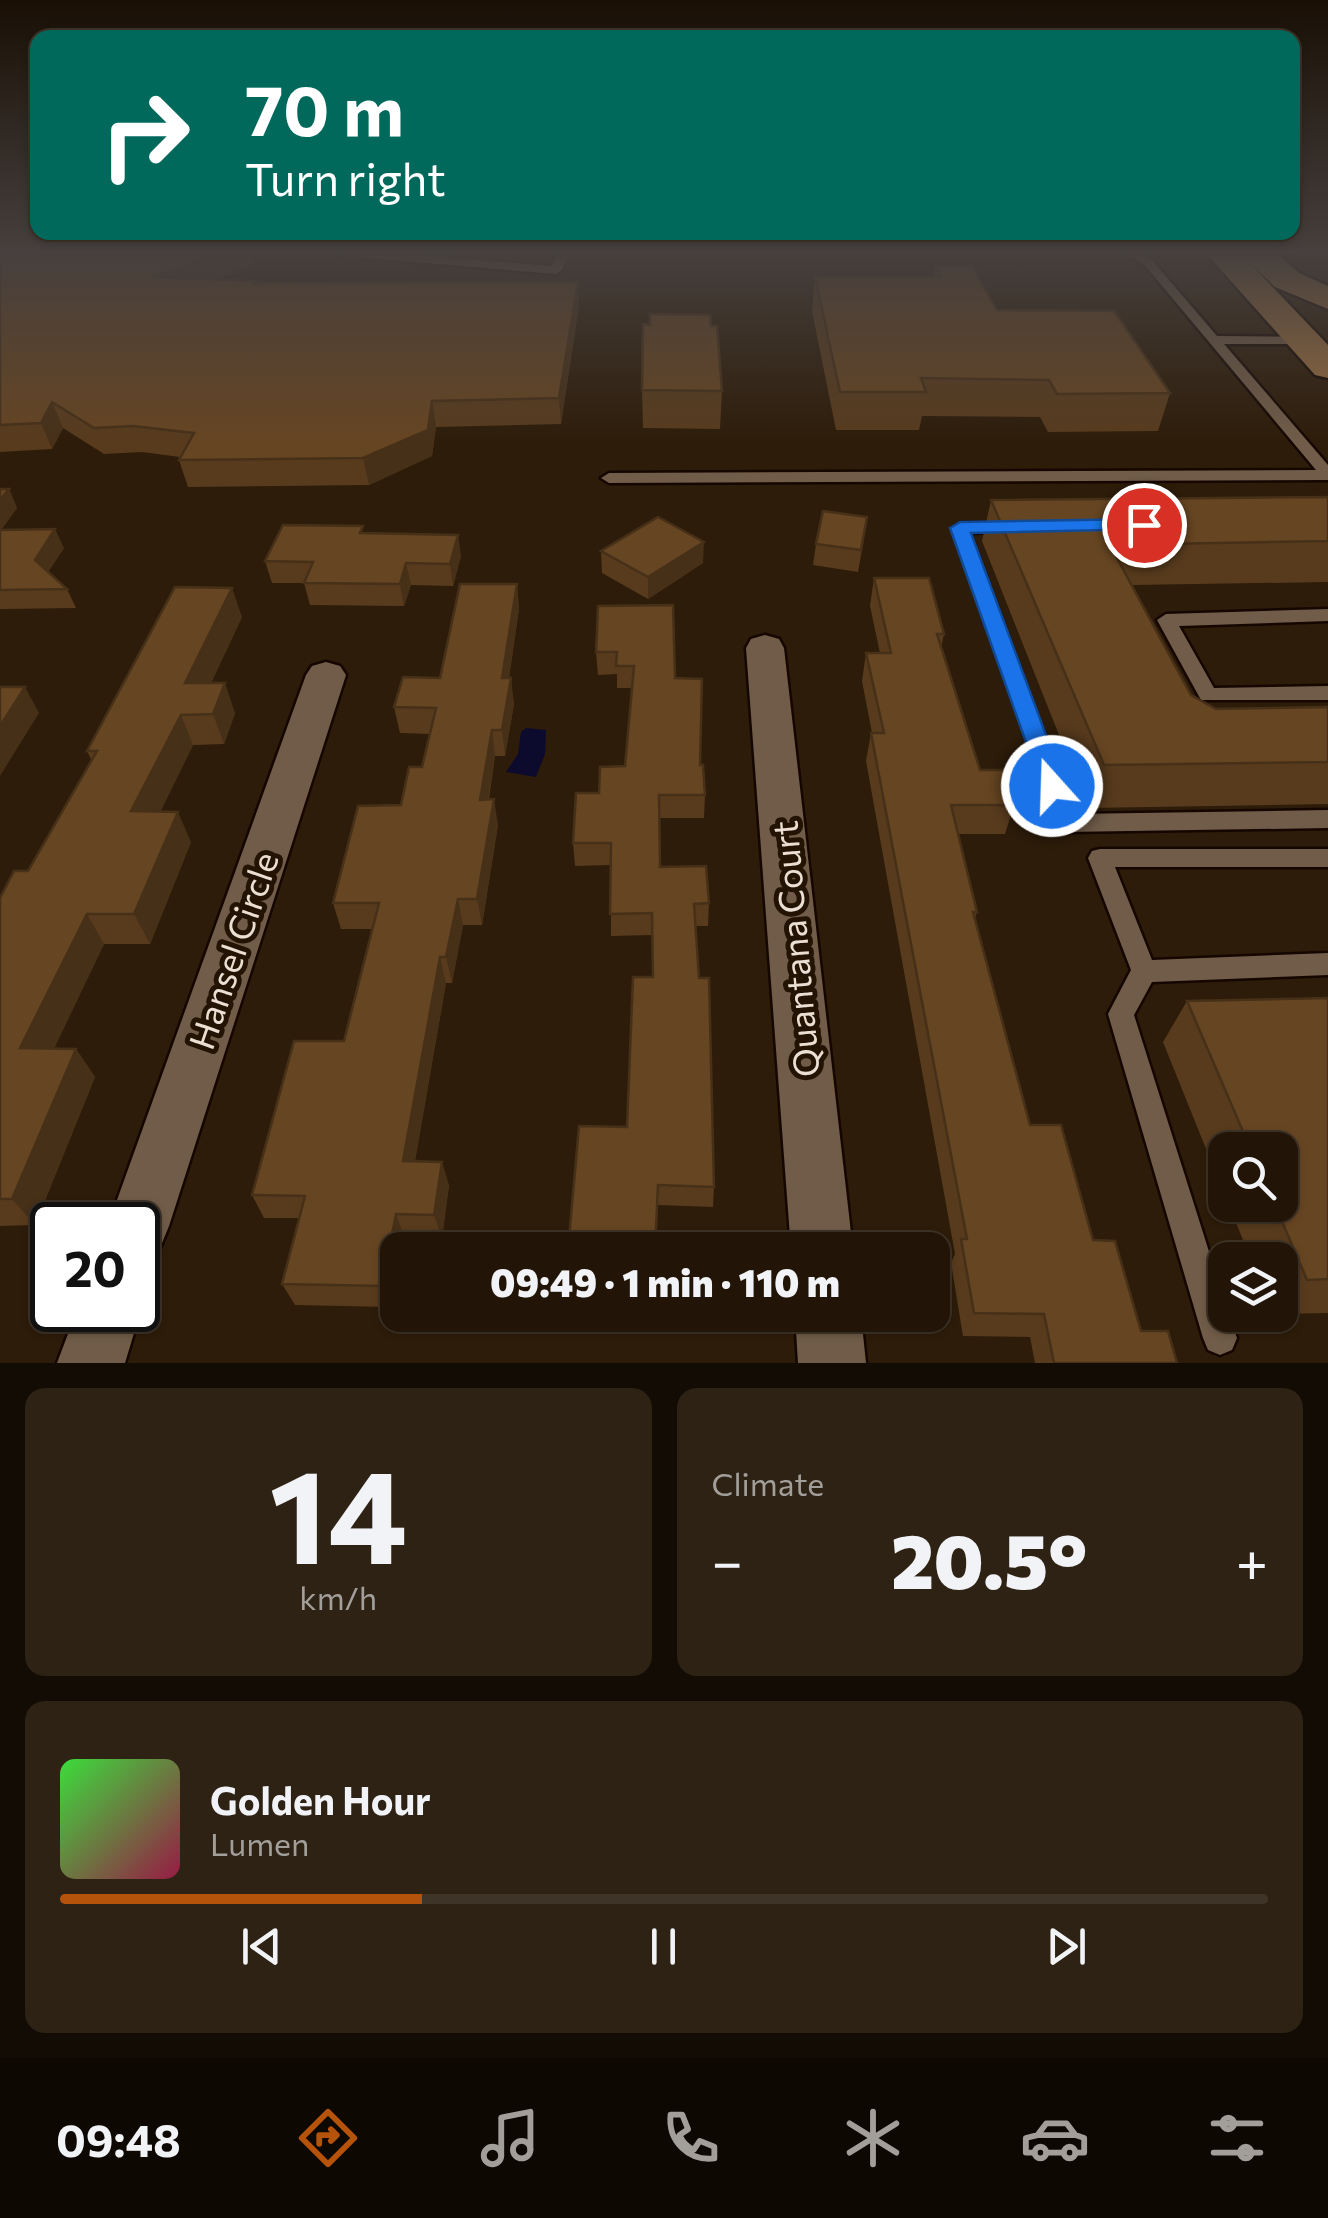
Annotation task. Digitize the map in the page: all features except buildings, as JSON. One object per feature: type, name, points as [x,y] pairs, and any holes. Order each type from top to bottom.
[{"type":"main road","points":[[1279,316],[1328,367]]},
{"type":"street","name":"Quantana Court","points":[[765,648],[820,1232]]},
{"type":"street","name":"Hansel Circle","points":[[146,1202],[326,674]]},
{"type":"street","points":[[90,1363],[101,1332]]},
{"type":"street","points":[[829,1332],[832,1363]]},
{"type":"lane","points":[[1193,316],[1327,475]]},
{"type":"lane","points":[[1213,340],[1302,340]]},
{"type":"lane","points":[[608,478],[1327,475]]},
{"type":"lane","points":[[1037,527],[960,528],[1066,823],[1328,818]]},
{"type":"lane","points":[[1328,615],[1166,620],[1208,695],[1328,693]]},
{"type":"lane","points":[[1220,1338],[1121,1014],[1144,971],[1100,858],[1328,858]]},
{"type":"lane","points":[[1144,971],[1328,964]]},
{"type":"shaded area","points":[[526,728],[546,730],[545,754],[536,777],[506,772],[518,754],[521,732]]},
{"type":"route","points":[[1052,786],[960,528],[1144,525]]}]
